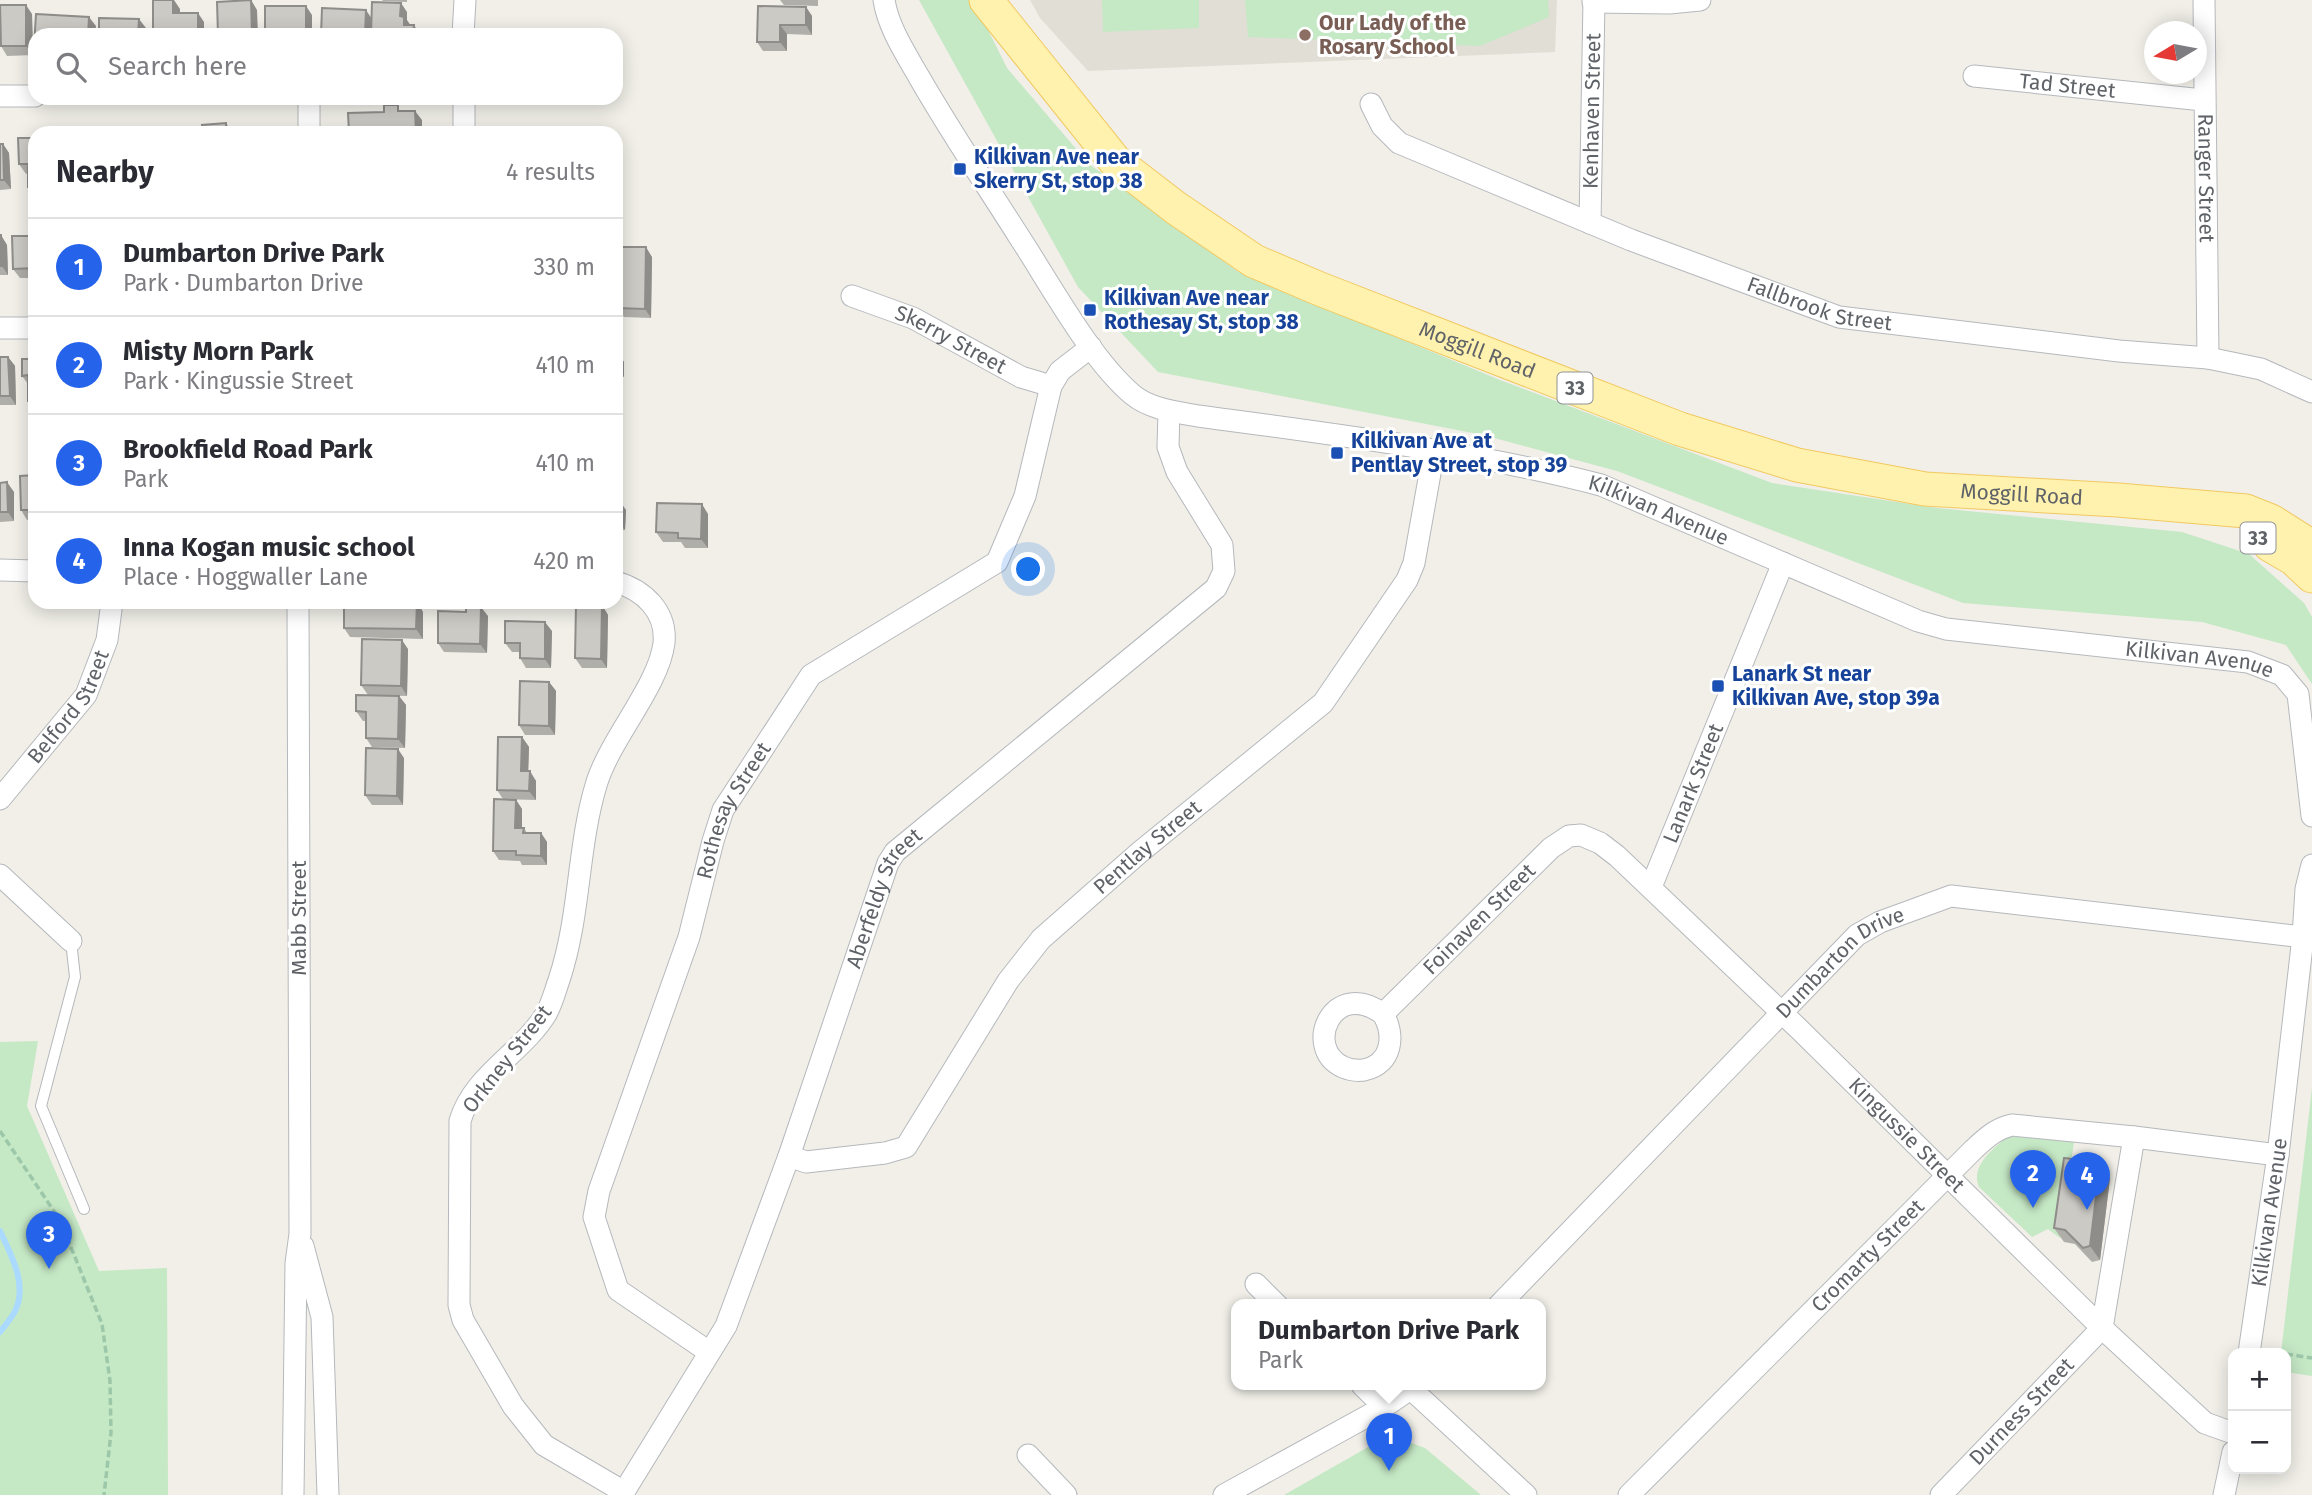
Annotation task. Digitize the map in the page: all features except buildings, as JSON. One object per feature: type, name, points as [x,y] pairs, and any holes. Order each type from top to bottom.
[{"type":"main road","name":"Moggill Road","points":[[986,0],[1115,161],[1176,208],[1254,261],[1680,429],[1797,465],[1926,489],[2246,511],[2271,521],[2312,547]]},
{"type":"main road","name":"Moggill Road","points":[[1005,0],[1037,64]]},
{"type":"main road","name":"Moggill Road","points":[[2200,506],[2294,559],[2312,576]]},
{"type":"street","points":[[463,28],[465,0]]},
{"type":"street","name":"Kilkivan Avenue","points":[[884,0],[902,46],[937,109],[1091,347],[1132,394],[1143,402],[1169,411],[1434,451],[1601,485],[1918,621],[1946,629],[2249,662],[2266,667],[2282,675],[2298,694],[2312,816]]},
{"type":"street","points":[[1594,1],[1669,3],[1700,0]]},
{"type":"street","name":"Ranger Street","points":[[2204,0],[2203,100],[2208,358]]},
{"type":"street","name":"Kenhaven Street","points":[[1590,223],[1594,1]]},
{"type":"street","name":"Tad Street","points":[[1974,76],[2203,100]]},
{"type":"street","points":[[0,96],[28,96]]},
{"type":"street","name":"Fallbrook Street","points":[[1371,104],[1382,127],[1399,143],[1590,223],[1839,317],[2119,351],[2208,358],[2260,369],[2312,392]]},
{"type":"street","points":[[309,105],[309,126]]},
{"type":"street","points":[[464,105],[464,126]]},
{"type":"street","name":"Skerry Street","points":[[852,296],[913,318],[1021,377],[1051,386]]},
{"type":"street","points":[[0,328],[28,328]]},
{"type":"street","name":"Rothesay Street","points":[[709,1352],[618,1290],[594,1217],[599,1191],[689,937],[723,810],[811,675],[997,562],[1025,496],[1051,386],[1059,371],[1091,347]]},
{"type":"street","name":"Aberfeldy Street","points":[[623,1493],[726,1326],[789,1156],[888,863],[895,852],[1216,588],[1224,571],[1222,545],[1177,472],[1168,447],[1169,411]]},
{"type":"street","name":"Pentlay Street","points":[[789,1156],[806,1163],[886,1153],[906,1147],[1007,981],[1041,939],[1140,852],[1323,703],[1407,580],[1413,563],[1434,451]]},
{"type":"street","name":"Lanark Street","points":[[1651,887],[1783,563]]},
{"type":"street","points":[[0,570],[28,570]]},
{"type":"street","name":"Orkney Street","points":[[623,584],[641,593],[652,603],[660,618],[664,645],[653,675],[608,755],[597,782],[582,855],[572,938],[546,1014],[464,1108],[460,1121],[459,1305],[463,1320],[518,1414],[544,1445],[623,1493]]},
{"type":"street","name":"Belford Street","points":[[0,799],[86,695],[107,640],[111,609]]},
{"type":"street","name":"Mabb Street","points":[[293,1495],[296,1263],[300,1234],[298,609]]},
{"type":"street","name":"Kingussie Street","points":[[1581,835],[1600,843],[1651,887],[2102,1328],[2205,1423],[2228,1431]]},
{"type":"street","name":"Foinaven Street","points":[[1383,1014],[1551,848],[1569,836],[1581,835]]},
{"type":"street","name":"Kilkivan Avenue","points":[[2259,1348],[2306,889],[2312,865]]},
{"type":"street","points":[[0,875],[71,940]]},
{"type":"street","name":"Dumbarton Drive","points":[[1505,1299],[1857,935],[1880,922],[1951,896],[2303,937]]},
{"type":"street","name":"Cromarty Street","points":[[1629,1495],[1991,1132],[2012,1125],[2278,1155]]},
{"type":"street","points":[[2102,1328],[2134,1137]]},
{"type":"street","name":"Mabb Street","points":[[300,1234],[323,1317],[328,1495]]},
{"type":"street","points":[[1256,1284],[1271,1299]]},
{"type":"street","name":"Durness Street","points":[[1941,1495],[2102,1328]]},
{"type":"street","points":[[1367,1390],[1384,1407]]},
{"type":"street","points":[[1224,1495],[1384,1407],[1410,1390]]},
{"type":"street","points":[[1417,1390],[1526,1495]]},
{"type":"street","points":[[1028,1455],[1066,1495]]},
{"type":"street","points":[[2224,1495],[2228,1474]]},
{"type":"lane","points":[[71,940],[75,978],[41,1106],[85,1209]]},
{"type":"path","points":[[0,1131],[60,1220],[102,1324],[110,1394],[111,1433],[104,1495]]},
{"type":"path","points":[[2291,1355],[2312,1358]]},
{"type":"shaded area","name":"Our Lady of the Rosary School","points":[[1030,0],[1557,0],[1555,52],[1088,71],[1040,18]]},
{"type":"green space","points":[[919,0],[973,0],[1007,68],[1089,164],[1237,271],[1500,380],[1772,483],[1937,508],[2182,532],[2249,554],[2304,603],[2312,617],[2312,684],[2286,645],[2202,622],[1963,603],[1617,471],[1483,435],[1158,372],[1078,287]]},
{"type":"green space","points":[[1102,0],[1199,0],[1199,28],[1103,32]]},
{"type":"green space","points":[[1245,0],[1548,0],[1549,17],[1480,46],[1248,37]]},
{"type":"green space","points":[[38,1041],[27,1106],[99,1271],[167,1268],[168,1495],[0,1495],[0,1042]]},
{"type":"green space","points":[[2312,1088],[2312,1376],[2291,1373],[2291,1348],[2282,1348]]},
{"type":"green space","points":[[2008,1136],[2074,1142],[2060,1238],[2048,1229],[2032,1237],[1979,1187],[1977,1179],[1980,1165]]},
{"type":"green space","points":[[1401,1439],[1425,1448],[1481,1495],[1284,1495],[1377,1442]]},
{"type":"waterway","points":[[0,1231],[16,1269],[20,1289],[15,1312],[0,1332]]},
{"type":"place","name":"Our Lady of the Rosary School","points":[[1305,35]]},
{"type":"place","name":"Kilkivan Ave near Skerry St, stop 38","points":[[960,169]]},
{"type":"place","name":"Kilkivan Ave near Rothesay St, stop 38","points":[[1090,310]]},
{"type":"place","name":"Kilkivan Ave at Pentlay Street, stop 39","points":[[1337,453]]},
{"type":"place","name":"Lanark St near Kilkivan Ave, stop 39a","points":[[1718,686]]},
{"type":"place","name":"Misty Morn Park","points":[[2033,1208]]},
{"type":"place","name":"Inna Kogan music school","points":[[2087,1210]]},
{"type":"place","name":"Brookfield Road Park","points":[[49,1269]]},
{"type":"place","name":"Dumbarton Drive Park","points":[[1389,1471]]}]
